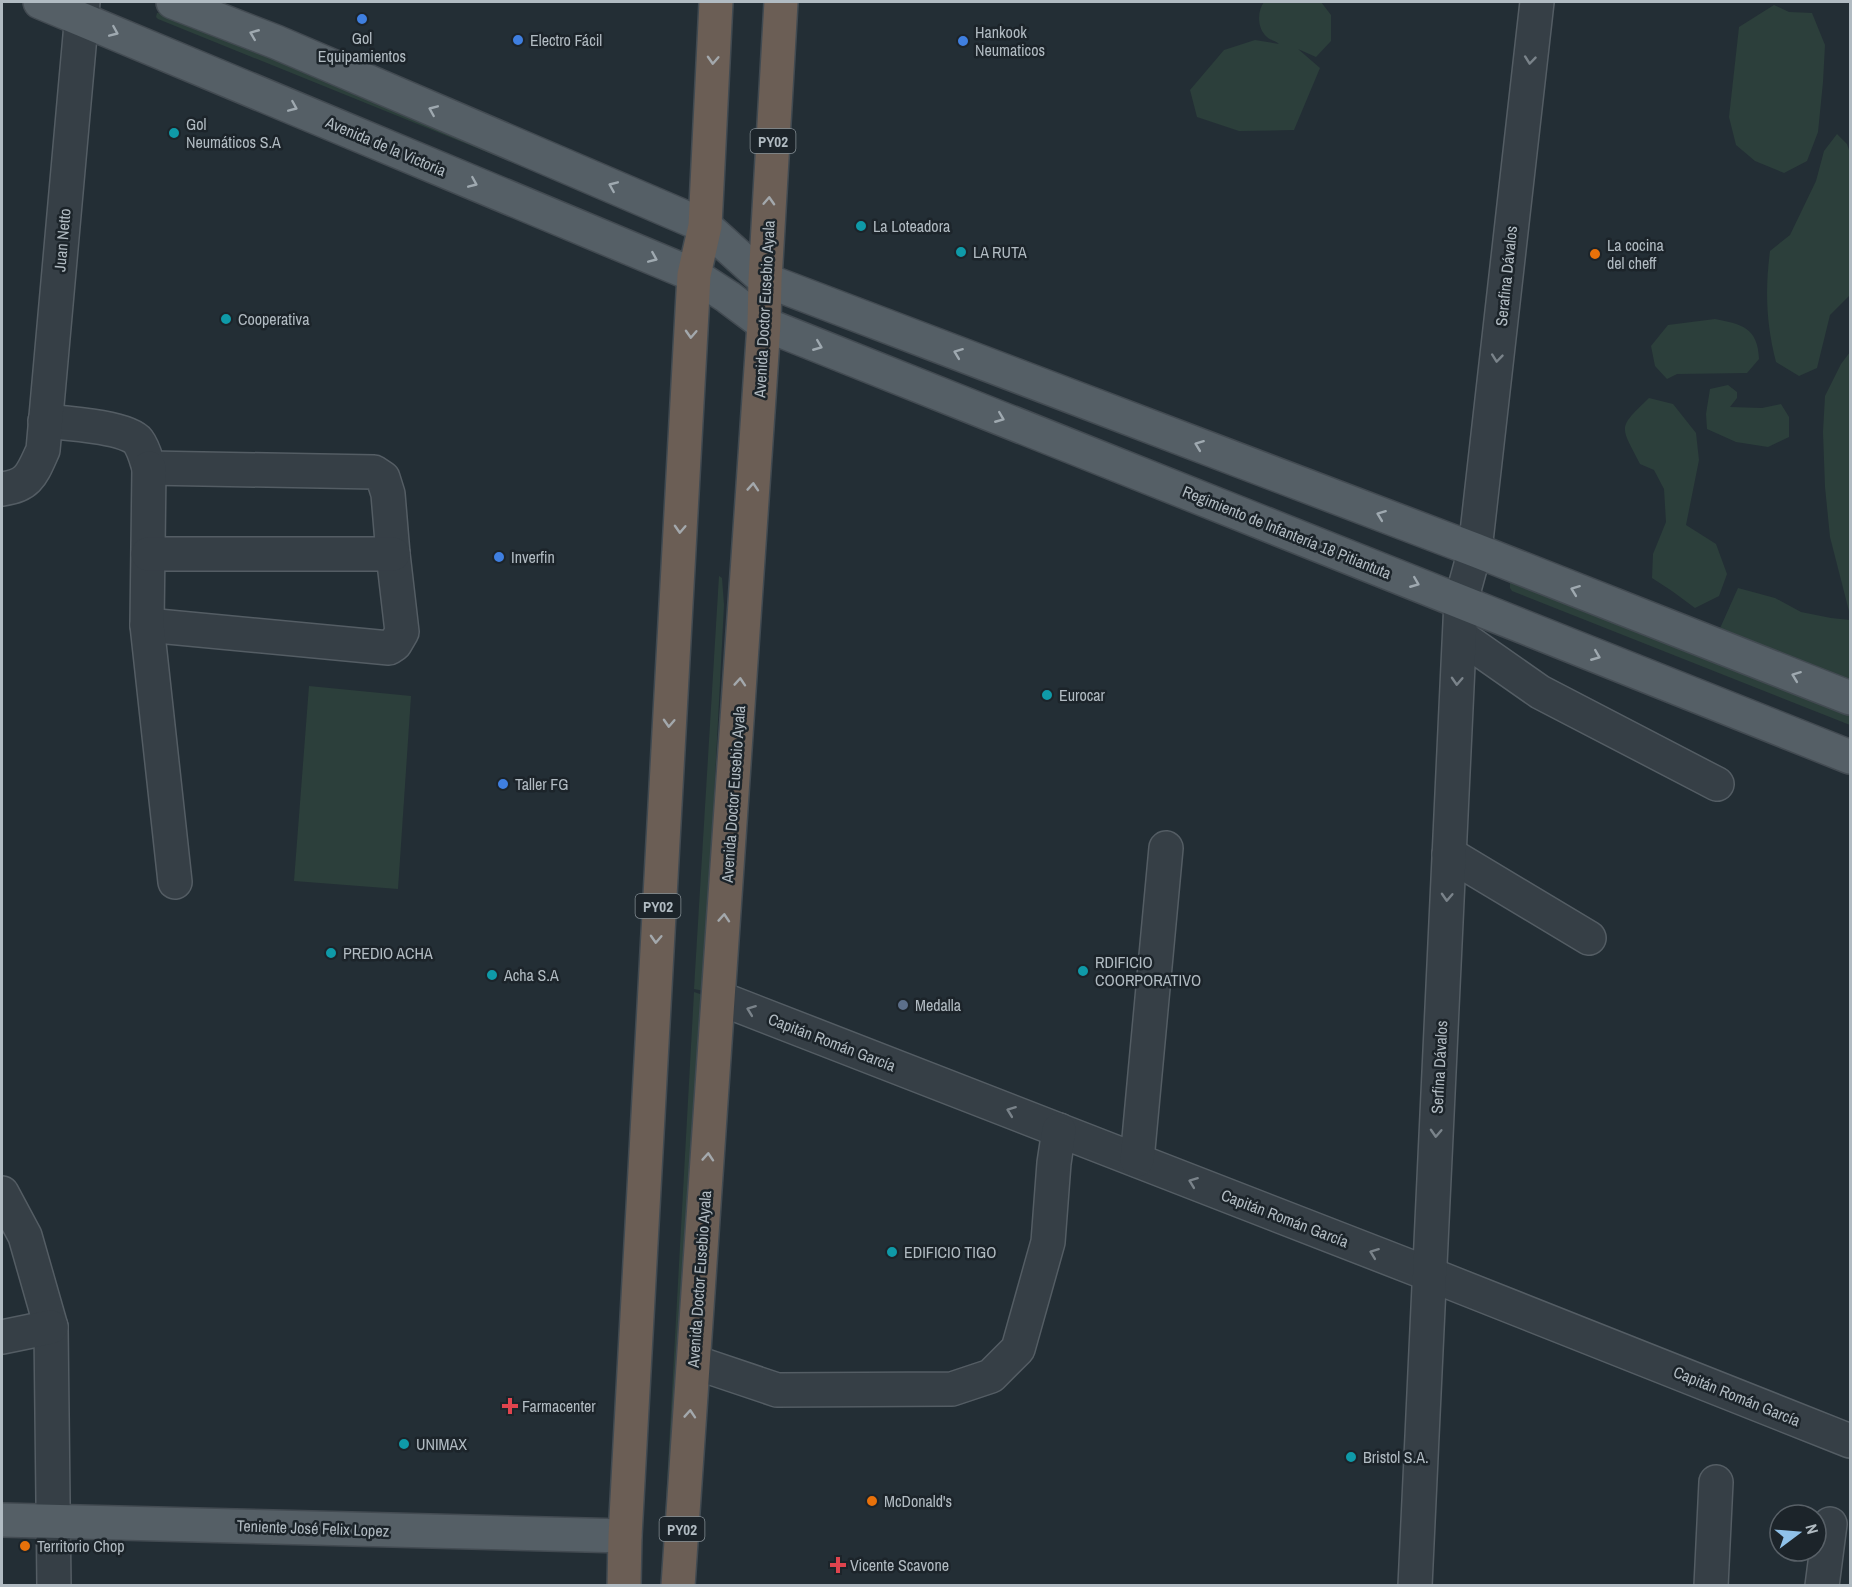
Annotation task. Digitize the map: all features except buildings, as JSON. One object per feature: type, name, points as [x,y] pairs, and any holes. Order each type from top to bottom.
[{"type":"highway","name":"PY02","points":[[624,1586],[694,275],[705,226],[716,2]]},
{"type":"highway","name":"Avenida Doctor Eusebio Ayala","points":[[678,1586],[764,324],[781,2]]},
{"type":"main road","name":"Avenida de la Victoria","points":[[40,2],[82,10],[694,275],[728,297]]},
{"type":"main road","points":[[173,2],[276,42],[705,226],[765,280],[1475,550],[1851,698]]},
{"type":"main road","name":"Regimiento de Infantería 18 Pitiantuta","points":[[728,297],[764,324],[1851,758]]},
{"type":"main road","name":"Teniente José Felix Lopez","points":[[2,1520],[625,1536]]},
{"type":"street","name":"Serafina Dávalos","points":[[1475,550],[1537,2]]},
{"type":"street","name":"Juan Netto","points":[[2,489],[19,486],[32,476],[43,450],[82,10]]},
{"type":"street","points":[[45,421],[107,428],[137,439],[144,450],[149,468],[147,625],[175,882]]},
{"type":"street","points":[[147,625],[389,648],[395,644],[402,633],[388,494],[383,478],[374,472],[149,468]]},
{"type":"street","name":"Serfina Dávalos","points":[[1415,1586],[1461,602],[1475,550]]},
{"type":"street","points":[[148,554],[393,554]]},
{"type":"street","points":[[1460,636],[1540,692],[1717,784]]},
{"type":"street","points":[[1137,1160],[1167,848]]},
{"type":"street","points":[[1449,854],[1589,938]]},
{"type":"street","name":"Capitán Román García","points":[[719,998],[1851,1441]]},
{"type":"street","points":[[694,1362],[777,1390],[952,1389],[992,1376],[1018,1349],[1048,1242],[1059,1130]]},
{"type":"street","points":[[2,1193],[25,1236],[51,1327],[54,1586]]},
{"type":"street","points":[[2,1337],[51,1327]]},
{"type":"street","points":[[1711,1586],[1716,1482]]},
{"type":"street","points":[[1822,1586],[1830,1524]]},
{"type":"green space","points":[[1264,2],[1321,2],[1331,15],[1331,41],[1316,57],[1298,49],[1320,68],[1294,130],[1239,131],[1197,117],[1190,90],[1224,50],[1255,40],[1279,44],[1268,38],[1261,29],[1259,15]]},
{"type":"green space","points":[[1774,5],[1789,12],[1812,13],[1825,45],[1818,132],[1807,161],[1784,173],[1755,161],[1736,145],[1729,117],[1739,27]]},
{"type":"green space","points":[[157,13],[608,193],[605,200],[158,19]]},
{"type":"green space","points":[[1837,134],[1847,144],[1850,153],[1850,295],[1830,315],[1817,368],[1799,376],[1776,362],[1767,306],[1770,251],[1790,235],[1816,181],[1824,151]]},
{"type":"green space","points":[[1715,319],[1747,329],[1756,340],[1759,359],[1747,373],[1677,374],[1667,379],[1655,366],[1651,346],[1668,325]]},
{"type":"green space","points":[[1850,352],[1850,615],[1830,537],[1823,432],[1825,396],[1841,364]]},
{"type":"green space","points":[[1728,385],[1737,392],[1737,398],[1730,407],[1762,408],[1781,404],[1789,417],[1789,437],[1768,447],[1736,442],[1707,429],[1706,414],[1710,389]]},
{"type":"green space","points":[[1649,398],[1673,404],[1696,433],[1699,460],[1686,525],[1716,544],[1727,574],[1719,596],[1695,608],[1652,578],[1653,554],[1666,522],[1664,489],[1654,470],[1640,464],[1628,442],[1625,428],[1631,416]]},
{"type":"green space","points":[[719,576],[722,578],[724,605],[704,991],[694,989]]},
{"type":"green space","points":[[1515,582],[1850,715],[1850,725],[1512,591],[1510,583]]},
{"type":"green space","points":[[1738,588],[1775,598],[1801,612],[1850,620],[1850,698],[1717,635]]},
{"type":"green space","points":[[309,686],[411,696],[398,889],[294,881]]},
{"type":"green space","points":[[694,992],[703,995],[673,1538],[664,1537]]},
{"type":"place","name":"Gol Equipamientos","points":[[362,19]]},
{"type":"place","name":"Electro Fácil","points":[[518,40]]},
{"type":"place","name":"Hankook Neumaticos","points":[[963,41]]},
{"type":"place","name":"Gol Neumáticos S.A","points":[[174,133]]},
{"type":"place","name":"La Loteadora","points":[[861,226]]},
{"type":"place","name":"LA RUTA","points":[[961,252]]},
{"type":"place","name":"La cocina del cheff","points":[[1595,254]]},
{"type":"place","name":"Cooperativa","points":[[226,319]]},
{"type":"place","name":"Inverfin","points":[[499,557]]},
{"type":"place","name":"Eurocar","points":[[1047,695]]},
{"type":"place","name":"Taller FG","points":[[503,784]]},
{"type":"place","name":"PREDIO ACHA","points":[[331,953]]},
{"type":"place","name":"RDIFICIO COORPORATIVO","points":[[1083,971]]},
{"type":"place","name":"Acha S.A","points":[[492,975]]},
{"type":"place","name":"Medalla","points":[[903,1005]]},
{"type":"place","name":"EDIFICIO TIGO","points":[[892,1252]]},
{"type":"place","name":"Farmacenter","points":[[510,1406]]},
{"type":"place","name":"UNIMAX","points":[[404,1444]]},
{"type":"place","name":"Bristol S.A.","points":[[1351,1457]]},
{"type":"place","name":"McDonald's","points":[[872,1501]]},
{"type":"place","name":"Territorio Chop","points":[[25,1546]]},
{"type":"place","name":"Vicente Scavone","points":[[838,1565]]}]
